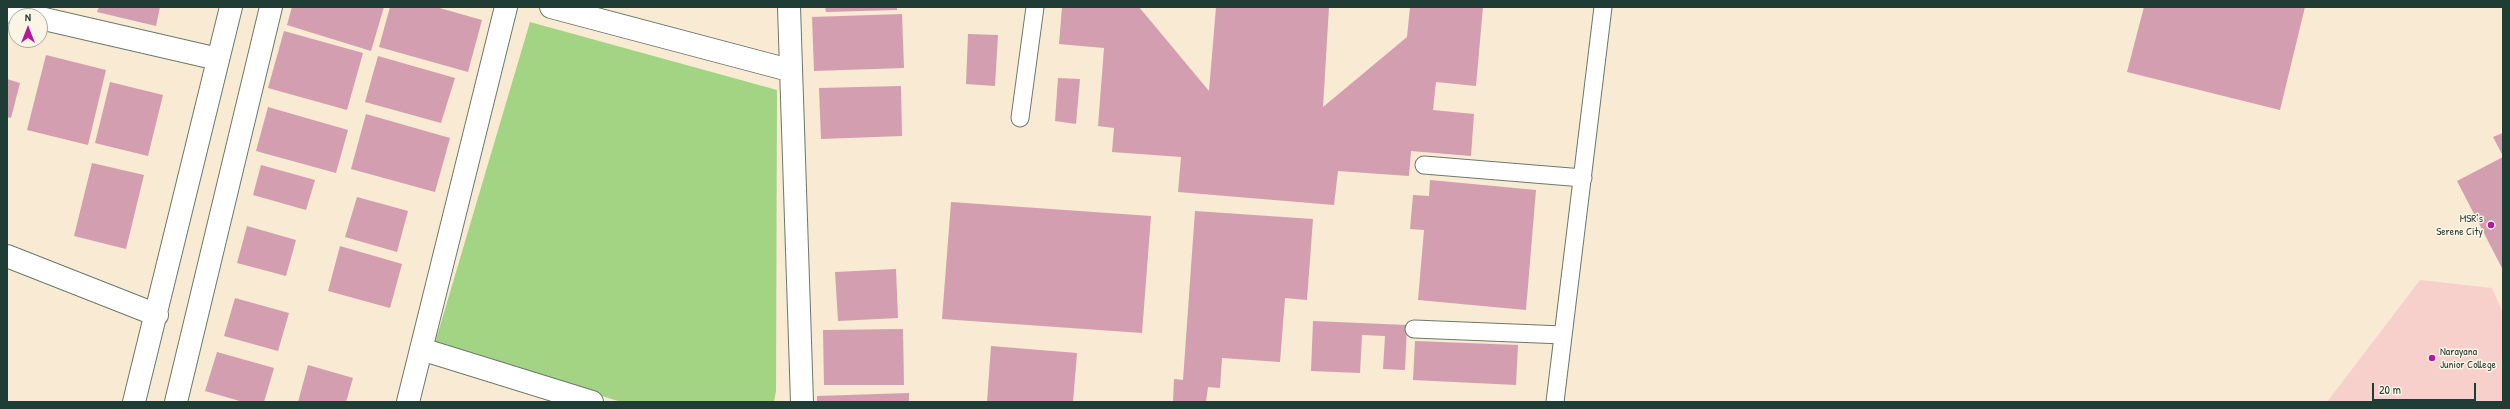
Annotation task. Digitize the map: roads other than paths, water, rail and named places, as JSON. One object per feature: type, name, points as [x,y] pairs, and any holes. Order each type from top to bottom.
[{"type":"street","points":[[134,402],[157,315],[231,7]]},
{"type":"street","points":[[176,402],[271,7]]},
{"type":"street","points":[[408,402],[506,7]]},
{"type":"street","points":[[551,7],[789,70]]},
{"type":"street","points":[[789,7],[789,70],[802,402]]},
{"type":"street","points":[[48,20],[218,59]]},
{"type":"street","points":[[7,256],[157,315]]},
{"type":"street","points":[[421,349],[592,402]]},
{"type":"lane","points":[[1020,118],[1035,7]]},
{"type":"lane","points":[[1555,402],[1603,7]]},
{"type":"lane","points":[[1424,165],[1583,178]]},
{"type":"lane","points":[[1414,329],[1563,336]]},
{"type":"place","name":"MSR’s Serene City","points":[[2491,225]]},
{"type":"place","name":"Narayana Junior College","points":[[2432,358]]}]
